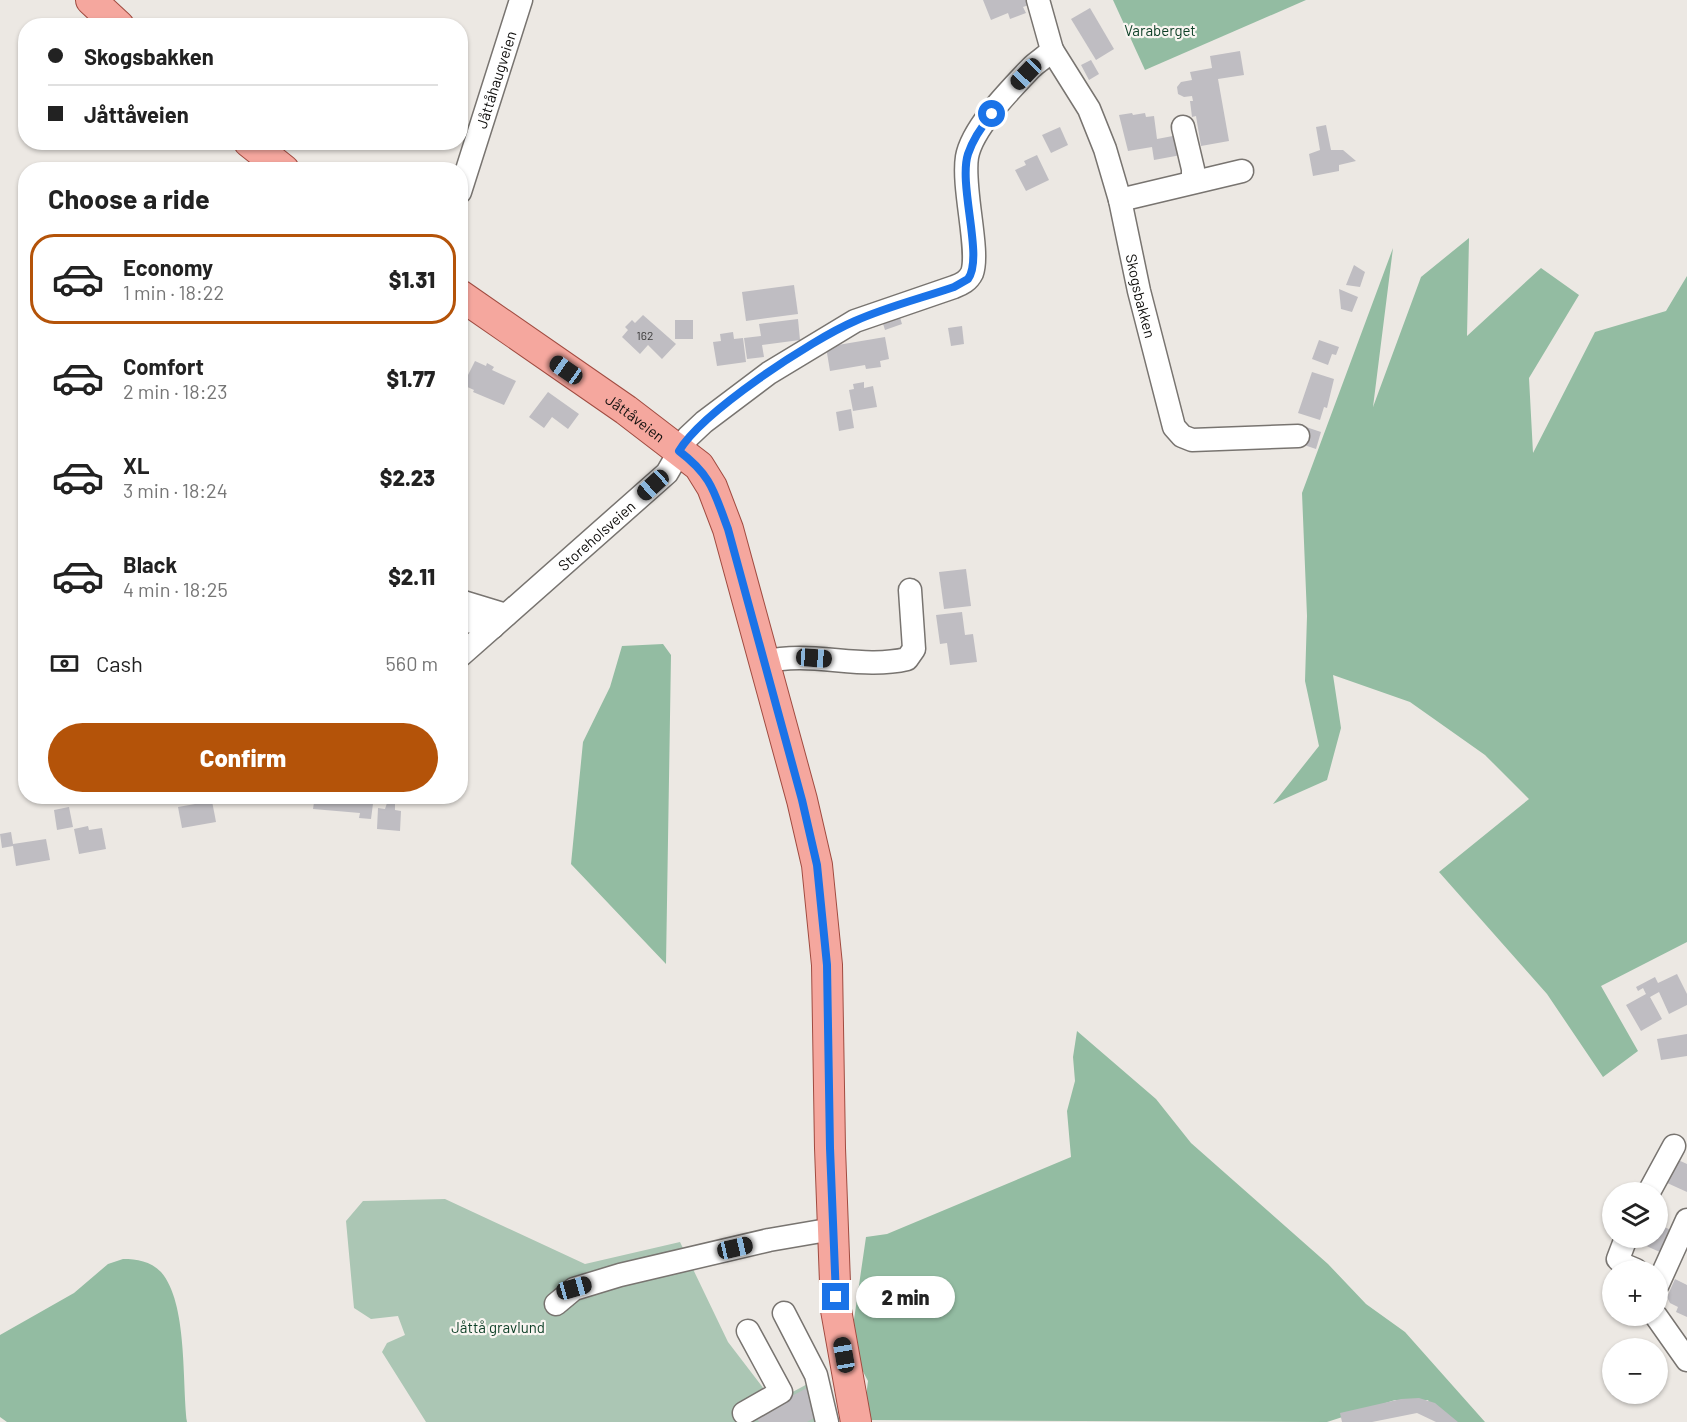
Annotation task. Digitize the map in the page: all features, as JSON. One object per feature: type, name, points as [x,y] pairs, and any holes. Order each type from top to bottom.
[{"type":"main road","points":[[91,0],[110,18]]},
{"type":"main road","points":[[259,150],[274,162]]},
{"type":"main road","name":"Jåttåveien","points":[[468,301],[626,410],[699,466],[712,487],[728,529],[802,800],[817,865],[827,965],[836,1310],[856,1422]]},
{"type":"street","name":"Jåttåhaugveien","points":[[468,167],[521,0]]},
{"type":"street","name":"Skogsbakken","points":[[1038,0],[1052,50],[1089,109],[1105,149],[1120,200],[1137,281],[1174,427],[1182,435],[1192,440],[1298,436]]},
{"type":"street","points":[[679,451],[687,438],[704,422],[769,373],[837,330],[855,321],[954,287],[968,279],[973,259],[967,198],[967,156],[978,133],[1005,96],[1052,50]]},
{"type":"street","points":[[1183,127],[1191,159],[1193,182]]},
{"type":"street","points":[[1120,200],[1242,171]]},
{"type":"street","name":"Storeholsveien","points":[[468,649],[667,473],[679,451]]},
{"type":"street","points":[[764,662],[790,657],[882,663],[907,659],[914,649],[910,590]]},
{"type":"street","points":[[468,605],[499,621]]},
{"type":"street","points":[[468,619],[499,621]]},
{"type":"street","points":[[1654,1182],[1674,1146]]},
{"type":"street","points":[[1668,1260],[1687,1220]]},
{"type":"street","points":[[556,1304],[574,1288],[620,1275],[769,1240],[833,1229]]},
{"type":"street","points":[[784,1312],[814,1372],[827,1422]]},
{"type":"street","points":[[1663,1326],[1687,1360]]},
{"type":"street","points":[[748,1332],[781,1392]]},
{"type":"street","points":[[744,1413],[814,1372]]},
{"type":"green space","name":"Varaberget","points":[[1113,0],[1306,0],[1145,70]]},
{"type":"green space","points":[[1469,238],[1467,336],[1541,268],[1579,295],[1529,378],[1533,453],[1595,332],[1666,311],[1687,276],[1687,942],[1601,986],[1638,1051],[1603,1077],[1547,994],[1439,872],[1529,799],[1485,755],[1410,702],[1333,675],[1341,728],[1327,780],[1273,804],[1319,746],[1305,681],[1307,616],[1302,493],[1393,248],[1373,407],[1421,277]]},
{"type":"green space","points":[[663,644],[671,655],[666,964],[571,864],[583,742],[610,687],[622,646]]},
{"type":"green space","points":[[1077,1031],[1156,1099],[1191,1143],[1328,1264],[1366,1304],[1405,1332],[1485,1422],[1440,1422],[1428,1400],[1395,1400],[1327,1422],[863,1420],[868,1381],[850,1347],[866,1237],[887,1234],[1071,1157],[1067,1111],[1075,1081],[1073,1057]]},
{"type":"green space","name":"Jåttå gravlund","points":[[445,1199],[585,1264],[680,1242],[728,1342],[774,1402],[826,1374],[835,1422],[426,1422],[382,1352],[387,1343],[405,1335],[398,1316],[371,1319],[354,1308],[346,1221],[363,1201]]},
{"type":"green space","points":[[123,1259],[138,1260],[152,1265],[161,1272],[170,1286],[180,1323],[187,1422],[7,1422],[0,1417],[0,1335],[74,1293],[108,1264]]},
{"type":"building","points":[[983,0],[1033,0],[1034,3],[1023,7],[1026,13],[1010,19],[1008,13],[991,20]]},
{"type":"building","points":[[1090,8],[1114,49],[1096,60],[1071,19]]},
{"type":"building","points":[[1240,51],[1244,75],[1218,79],[1229,141],[1201,146],[1196,116],[1192,117],[1190,101],[1193,101],[1192,96],[1184,97],[1178,94],[1177,87],[1181,82],[1192,80],[1190,72],[1212,68],[1210,56]]},
{"type":"building","points":[[1091,60],[1099,74],[1089,80],[1081,65]]},
{"type":"building","points":[[1132,113],[1133,115],[1145,113],[1146,117],[1154,116],[1157,139],[1178,135],[1181,155],[1154,160],[1152,147],[1128,151],[1119,115]]},
{"type":"building","points":[[1326,125],[1331,150],[1343,150],[1356,161],[1339,165],[1339,171],[1313,176],[1309,154],[1320,150],[1316,127]]},
{"type":"building","points":[[1060,127],[1068,145],[1051,153],[1042,135]]},
{"type":"building","points":[[1037,155],[1049,180],[1026,191],[1015,170],[1026,165],[1024,161]]},
{"type":"building","points":[[1354,265],[1365,272],[1360,287],[1346,285]]},
{"type":"building","points":[[794,285],[798,314],[746,321],[742,292]]},
{"type":"building","points":[[1339,289],[1358,297],[1352,312],[1341,309]]},
{"type":"building","points":[[898,311],[902,324],[885,330],[881,317]]},
{"type":"building","points":[[643,315],[676,344],[662,359],[648,345],[640,354],[622,337],[628,330],[625,327],[632,320],[635,323]]},
{"type":"building","points":[[798,319],[800,340],[762,345],[764,357],[747,359],[744,338],[761,336],[759,324]]},
{"type":"building","points":[[675,320],[693,320],[693,339],[675,339]]},
{"type":"building","points":[[962,326],[964,344],[951,346],[948,328]]},
{"type":"building","points":[[733,332],[734,339],[743,338],[746,362],[717,366],[713,342],[721,341],[720,334]]},
{"type":"building","points":[[885,337],[889,359],[880,361],[881,367],[866,369],[865,365],[830,371],[826,347]]},
{"type":"building","points":[[1319,340],[1339,347],[1336,355],[1332,354],[1328,365],[1312,359]]},
{"type":"building","points":[[475,361],[486,366],[487,363],[494,367],[492,370],[516,381],[504,405],[473,392],[474,390],[468,387],[468,375]]},
{"type":"building","points":[[1312,372],[1334,379],[1327,408],[1324,407],[1320,420],[1298,413]]},
{"type":"building","points":[[864,382],[864,388],[873,386],[877,407],[853,411],[849,390],[854,389],[853,384]]},
{"type":"building","points":[[548,392],[579,414],[568,429],[552,417],[544,428],[529,417]]},
{"type":"building","points":[[851,409],[854,428],[839,431],[836,412]]},
{"type":"building","points":[[1306,427],[1321,432],[1316,449],[1301,444]]},
{"type":"building","points":[[966,569],[971,606],[944,609],[939,572]]},
{"type":"building","points":[[962,612],[965,635],[973,634],[977,662],[950,665],[947,643],[940,644],[936,615]]},
{"type":"building","points":[[213,804],[216,822],[182,828],[178,807]]},
{"type":"building","points":[[314,804],[373,804],[371,819],[359,818],[360,813],[313,809]]},
{"type":"building","points":[[387,804],[395,804],[395,810],[401,811],[400,831],[377,829],[378,808],[385,809]]},
{"type":"building","points":[[69,807],[73,827],[57,830],[54,810]]},
{"type":"building","points":[[88,826],[89,830],[102,828],[106,849],[79,854],[74,829]]},
{"type":"building","points":[[11,832],[13,844],[46,839],[50,860],[16,866],[13,846],[2,848],[0,834]]},
{"type":"building","points":[[1677,974],[1687,994],[1687,1005],[1669,1014],[1659,992],[1650,997],[1662,1019],[1641,1031],[1626,1005],[1646,994],[1643,988],[1638,991],[1636,987],[1655,977],[1658,983]]},
{"type":"building","points":[[1687,1034],[1687,1056],[1661,1060],[1657,1039]]},
{"type":"building","points":[[1676,1159],[1687,1164],[1687,1192],[1665,1182]]},
{"type":"building","points":[[1668,1229],[1673,1231],[1668,1241]]},
{"type":"building","points":[[1651,1248],[1664,1248],[1662,1253]]},
{"type":"building","points":[[1675,1279],[1687,1285],[1687,1317],[1676,1312],[1678,1307],[1670,1303],[1668,1295]]},
{"type":"building","points":[[807,1388],[821,1414],[807,1422],[759,1422],[756,1417],[767,1409]]},
{"type":"building","points":[[1419,1398],[1435,1403],[1458,1422],[1436,1422],[1417,1413],[1372,1422],[1342,1422],[1340,1413],[1401,1399]]},
{"type":"route","points":[[836,1297],[830,1148],[827,965],[817,865],[802,800],[728,529],[712,487],[699,466],[679,451],[687,438],[704,422],[769,373],[837,330],[855,321],[964,283],[971,276],[973,259],[967,198],[967,156],[978,133],[992,114]]}]
